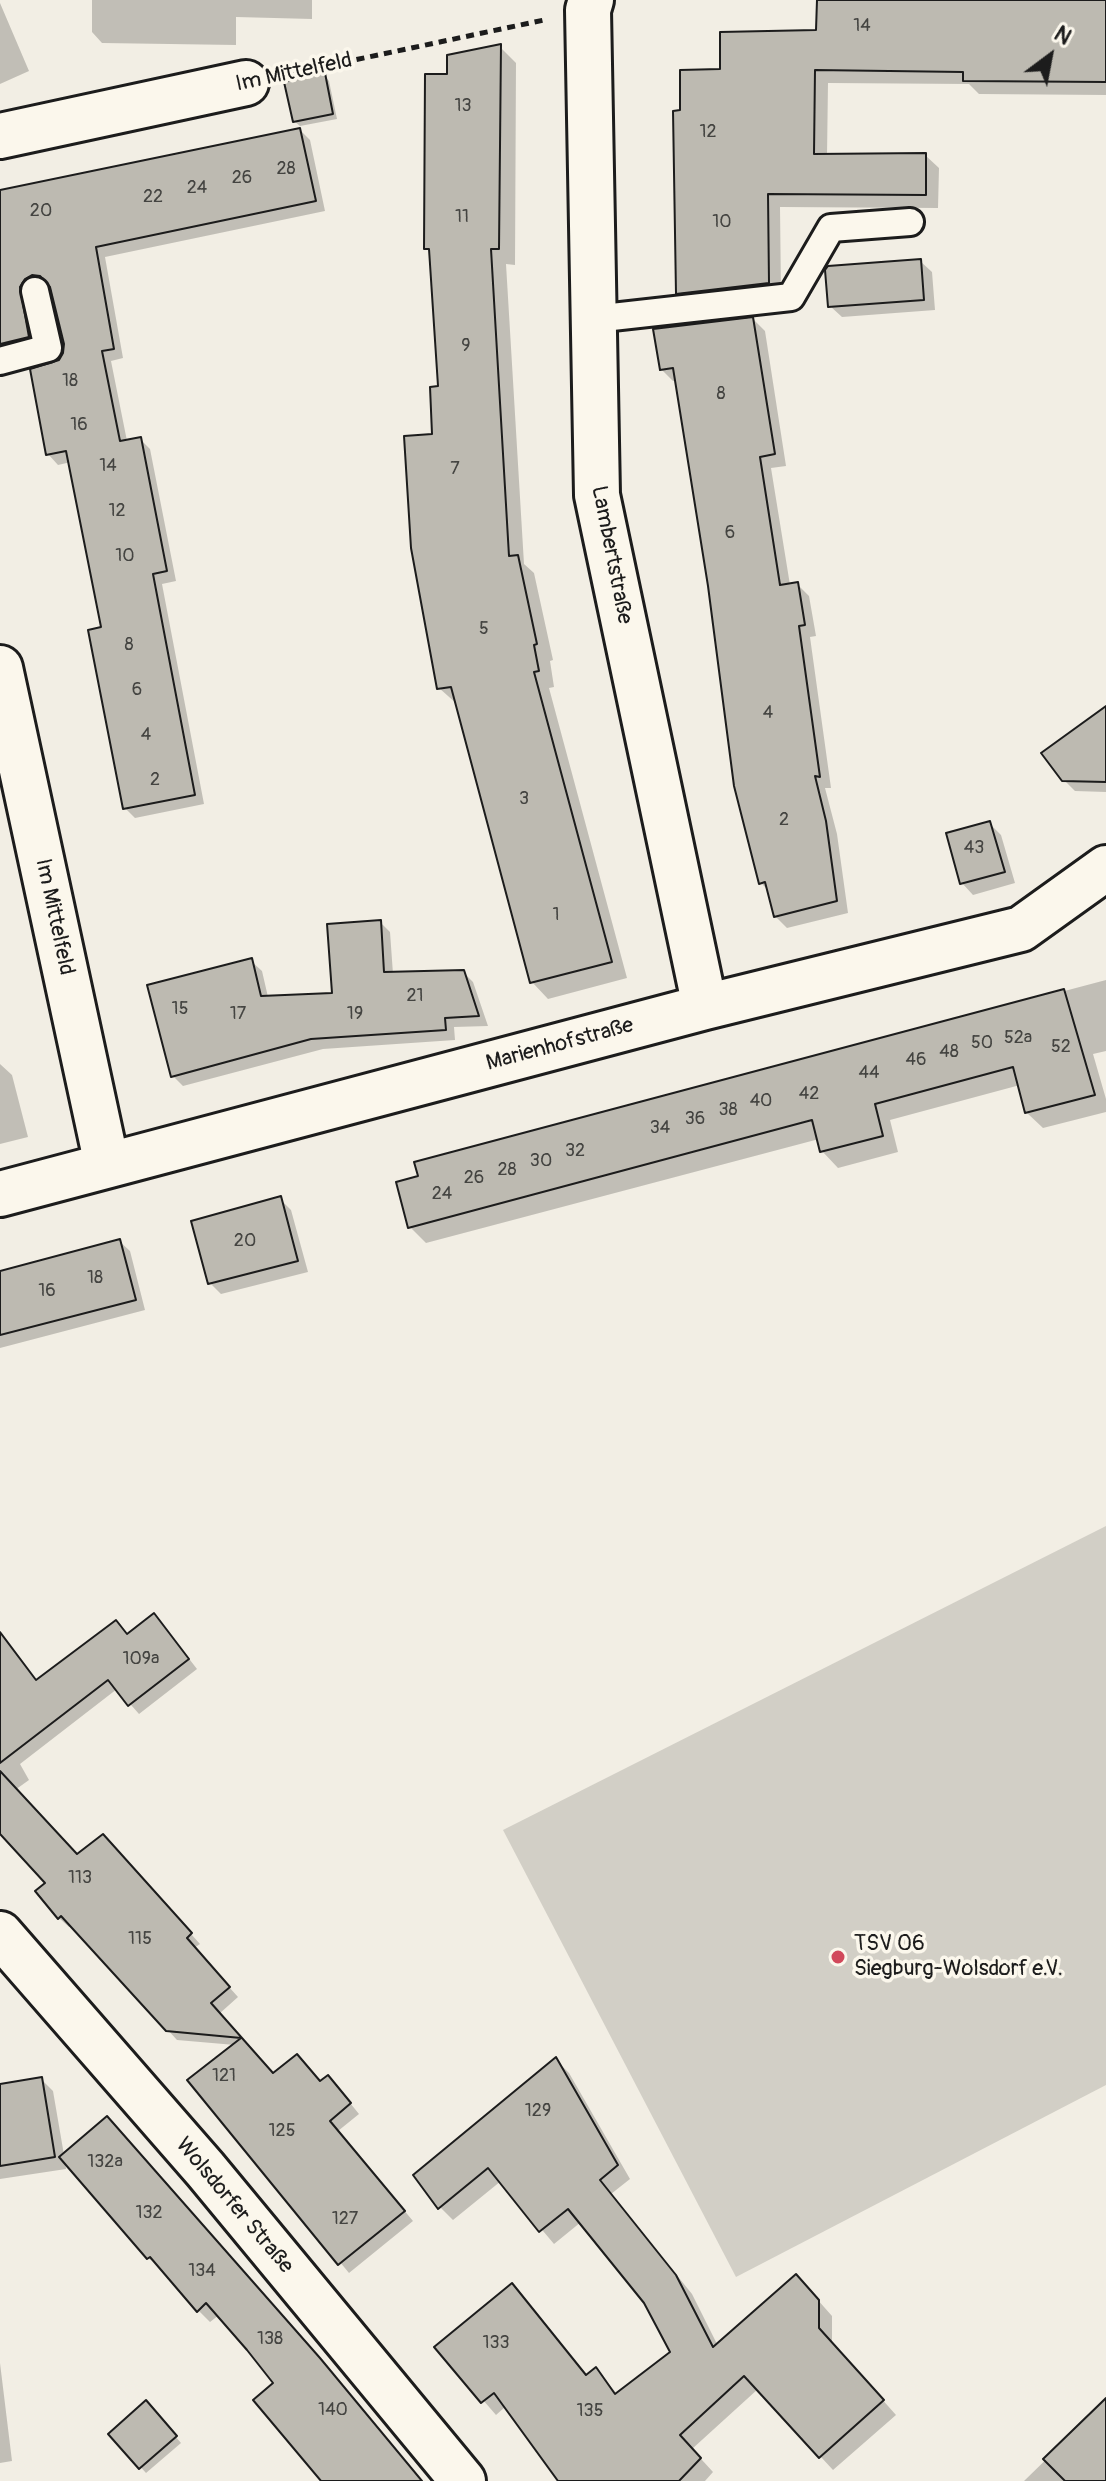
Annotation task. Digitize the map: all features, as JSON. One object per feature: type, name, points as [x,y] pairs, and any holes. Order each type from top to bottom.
[{"type":"street","name":"Lambertstraße","points":[[590,5],[597,495],[705,1007]]},
{"type":"street","name":"Im Mittelfeld","points":[[0,136],[246,83]]},
{"type":"street","name":"Im Mittelfeld","points":[[0,668],[107,1165]]},
{"type":"street","name":"Marienhofstraße","points":[[0,1194],[705,1007],[1021,929],[1106,868]]},
{"type":"street","name":"Wolsdorfer Straße","points":[[0,1934],[205,2169],[463,2481]]},
{"type":"lane","points":[[594,319],[791,297],[831,228],[910,222]]},
{"type":"lane","points":[[0,361],[48,348],[35,291]]},
{"type":"path","name":"Im Mittelfeld","points":[[246,83],[590,5]]},
{"type":"shaded area","name":"TSV 06 Siegburg-Wolsdorf e.V.","points":[[1106,1526],[1106,2085],[736,2277],[503,1830]]},
{"type":"building","points":[[817,0],[1106,0],[1106,82],[963,81],[963,72],[815,70],[814,154],[926,153],[926,195],[768,194],[769,283],[676,294],[673,111],[680,110],[680,70],[720,69],[720,32],[816,30]]},
{"type":"building","points":[[501,44],[499,249],[491,249],[509,556],[518,555],[537,644],[534,645],[539,671],[534,672],[612,962],[530,983],[451,687],[437,689],[411,548],[404,436],[432,434],[430,387],[438,386],[429,249],[424,249],[425,74],[447,74],[447,55]]},
{"type":"building","points":[[325,73],[333,114],[293,122],[284,82]]},
{"type":"building","points":[[300,128],[316,201],[96,247],[114,349],[102,351],[120,441],[141,437],[167,571],[153,574],[195,795],[123,809],[88,630],[101,627],[66,451],[46,455],[30,369],[59,360],[64,344],[50,287],[40,276],[32,275],[20,287],[29,337],[0,344],[0,190]]},
{"type":"building","points":[[921,259],[924,300],[828,307],[825,270],[828,266]]},
{"type":"building","points":[[753,317],[775,454],[760,457],[780,585],[798,582],[805,625],[799,626],[820,777],[815,776],[826,821],[837,901],[774,917],[765,882],[759,884],[734,786],[708,586],[673,368],[660,370],[653,329]]},
{"type":"building","points":[[1106,706],[1106,782],[1062,781],[1041,753]]},
{"type":"building","points":[[990,821],[1005,872],[960,884],[946,833]]},
{"type":"building","points":[[381,920],[384,972],[464,970],[479,1016],[445,1018],[446,1030],[311,1039],[171,1077],[147,985],[252,958],[261,996],[332,993],[327,924]]},
{"type":"building","points":[[1064,989],[1095,1095],[1025,1113],[1013,1067],[875,1104],[883,1136],[820,1152],[812,1120],[408,1228],[396,1182],[418,1176],[414,1162]]},
{"type":"building","points":[[281,1196],[298,1261],[208,1284],[191,1221]]},
{"type":"building","points":[[120,1239],[136,1300],[0,1335],[0,1271]]},
{"type":"building","points":[[154,1613],[189,1659],[128,1706],[108,1680],[0,1763],[0,1632],[36,1680],[116,1620],[127,1634]]},
{"type":"building","points":[[0,1771],[77,1854],[103,1834],[192,1933],[187,1938],[230,1987],[211,2003],[273,2073],[297,2054],[320,2081],[328,2075],[351,2103],[330,2121],[405,2211],[338,2265],[187,2080],[241,2038],[166,2031],[61,1916],[58,1919],[35,1891],[45,1883],[0,1834]]},
{"type":"building","points":[[556,2057],[618,2165],[600,2180],[676,2275],[713,2347],[796,2274],[819,2300],[819,2328],[884,2400],[819,2458],[744,2376],[680,2435],[701,2458],[679,2481],[558,2481],[494,2393],[481,2403],[434,2347],[512,2283],[586,2375],[596,2367],[615,2394],[670,2352],[644,2303],[568,2209],[539,2232],[488,2168],[438,2209],[413,2175]]},
{"type":"building","points":[[42,2077],[55,2157],[0,2166],[0,2084]]},
{"type":"building","points":[[107,2116],[320,2358],[422,2481],[321,2481],[253,2400],[273,2383],[247,2350],[206,2303],[197,2312],[59,2157]]},
{"type":"building","points":[[1106,2398],[1106,2481],[1065,2481],[1043,2459]]},
{"type":"building","points":[[146,2400],[177,2436],[139,2469],[108,2434]]},
{"type":"place","name":"TSV 06 Siegburg-Wolsdorf e.V.","points":[[838,1957]]}]
